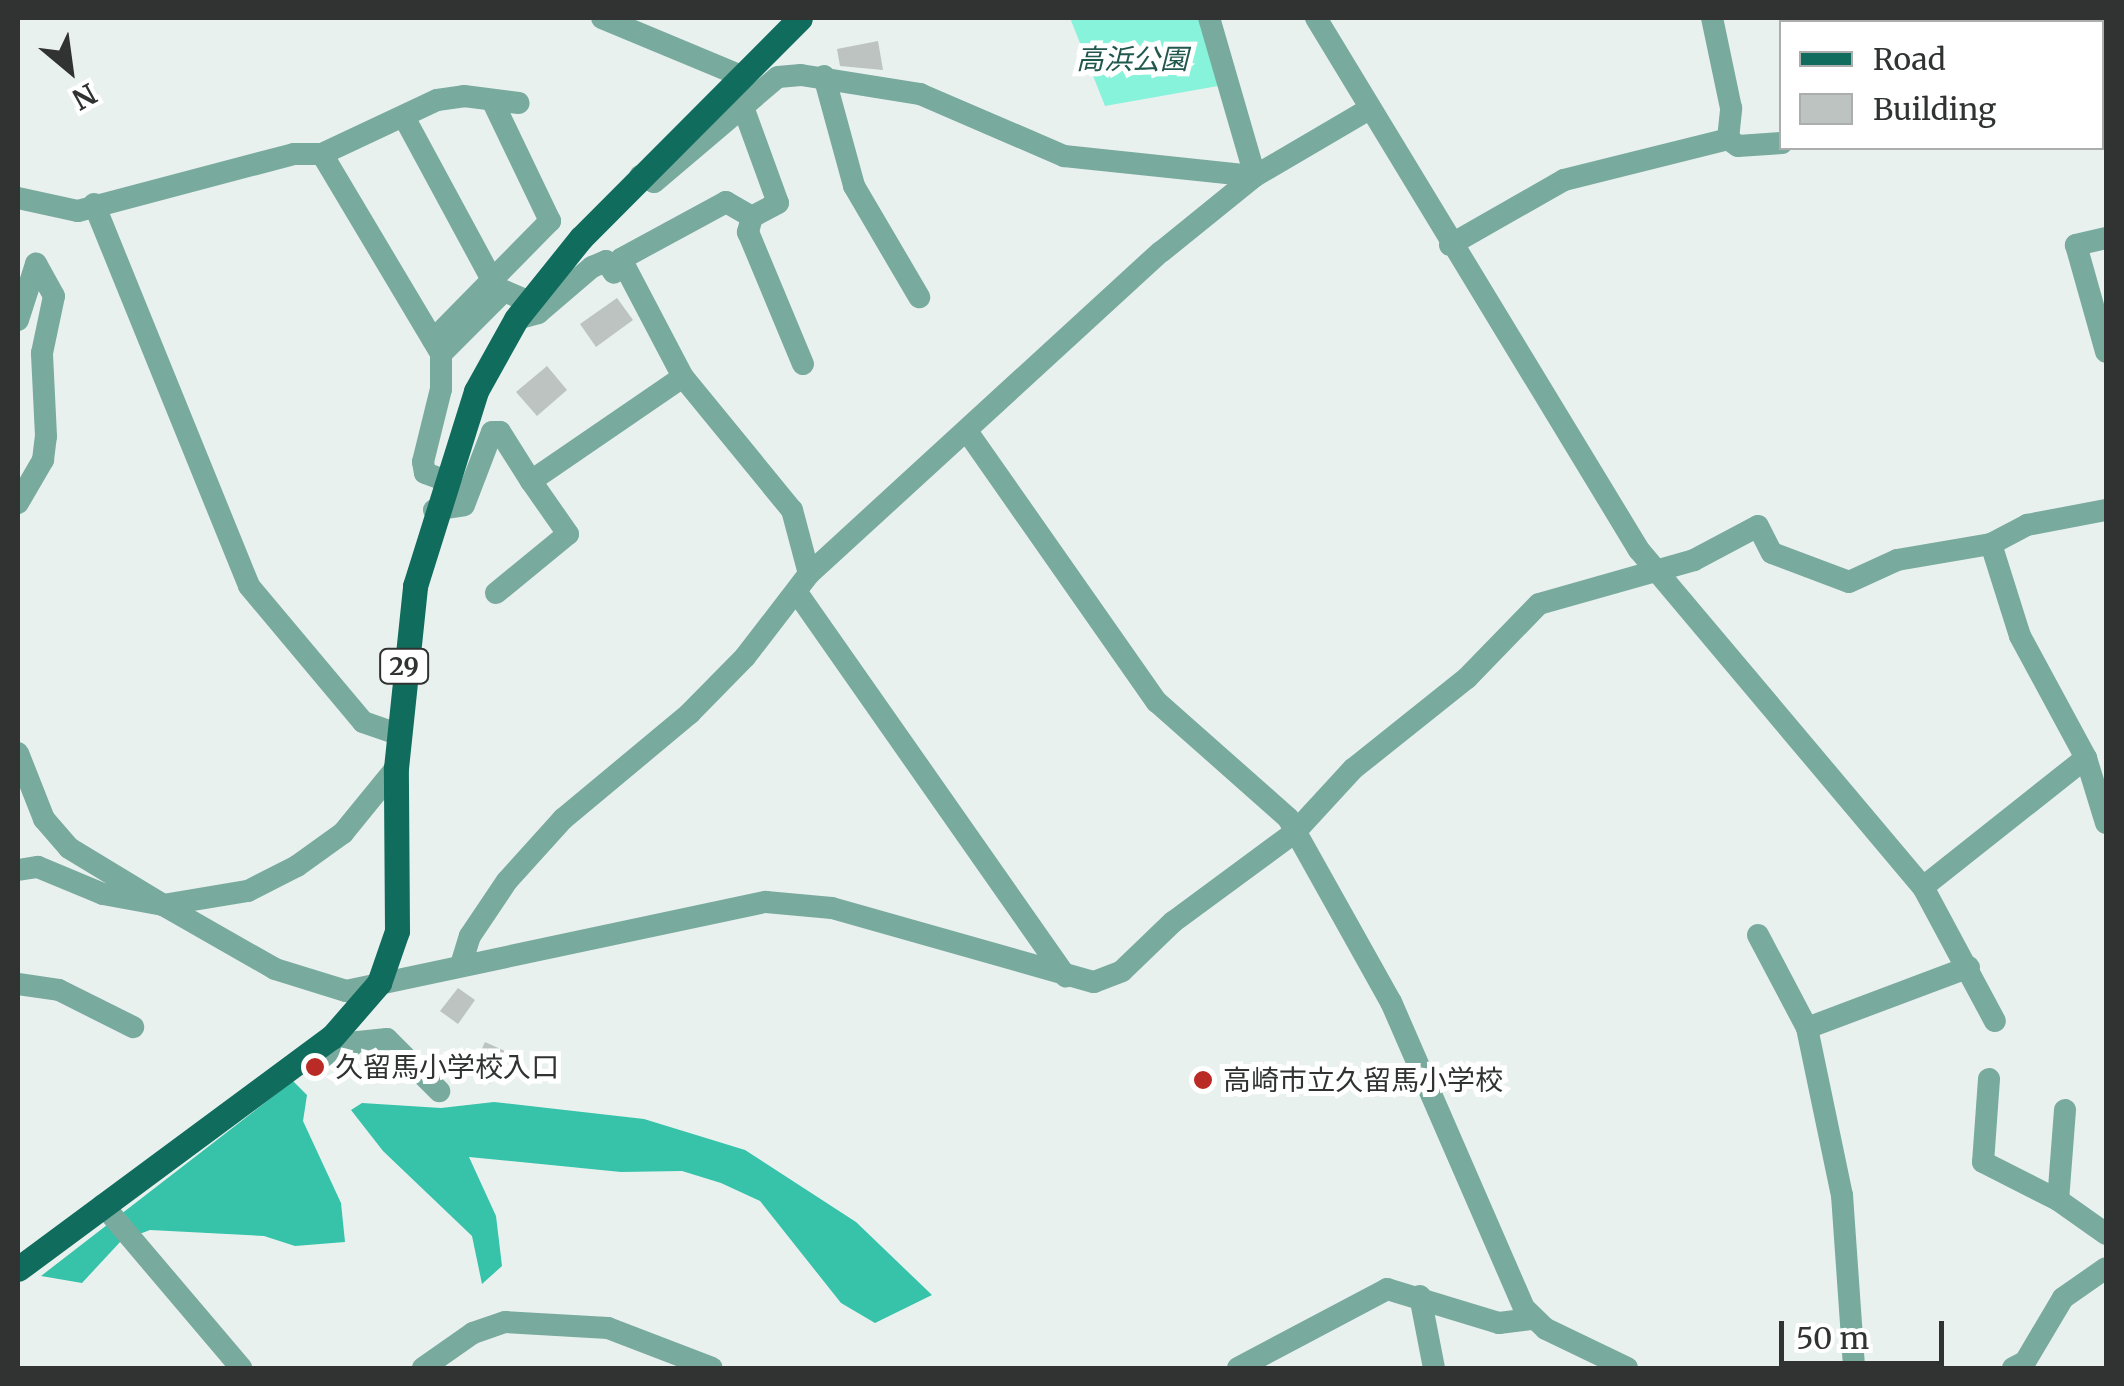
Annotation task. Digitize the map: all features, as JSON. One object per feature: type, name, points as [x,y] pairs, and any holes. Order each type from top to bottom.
[{"type":"main road","name":"29","points":[[18,1269],[313,1052],[378,984],[391,956],[400,900],[396,768],[415,586],[434,510],[476,391],[522,310],[640,176],[800,18]]},
{"type":"street","points":[[602,18],[739,75]]},
{"type":"street","points":[[1209,18],[1254,176]]},
{"type":"street","points":[[1316,18],[1450,245],[1654,570],[1924,886],[1994,1021]]},
{"type":"street","points":[[1712,18],[1732,108],[1728,139]]},
{"type":"street","points":[[640,176],[654,182],[778,77],[824,76],[920,94],[1064,156],[1254,176]]},
{"type":"street","points":[[824,76],[854,186],[920,297]]},
{"type":"street","points":[[18,198],[78,211],[94,204],[252,170],[294,154],[322,154],[436,100],[519,103]]},
{"type":"street","points":[[437,347],[492,280],[550,220],[492,100]]},
{"type":"street","points":[[743,107],[778,203],[752,217],[748,232],[803,364]]},
{"type":"street","points":[[461,965],[470,936],[507,882],[563,819],[690,714],[804,584],[1161,252],[1254,176],[1369,109]]},
{"type":"street","points":[[404,117],[492,280]]},
{"type":"street","points":[[1450,245],[1564,180],[1728,139],[1738,146],[1779,144]]},
{"type":"street","points":[[322,154],[437,347],[441,389],[423,462],[425,473],[444,480]]},
{"type":"street","points":[[752,217],[726,202],[621,258],[683,377],[792,510],[804,584],[1066,978]]},
{"type":"street","points":[[94,204],[249,586],[364,722],[398,734]]},
{"type":"street","points":[[2106,238],[2076,245],[2106,352]]},
{"type":"street","points":[[437,347],[504,291],[522,310],[538,314],[606,260],[614,272]]},
{"type":"street","points":[[18,320],[36,264],[54,296],[42,353],[46,436],[43,460],[18,503]]},
{"type":"street","points":[[531,481],[683,377]]},
{"type":"street","points":[[434,510],[464,505],[492,432],[500,432],[568,534],[496,593]]},
{"type":"street","points":[[968,434],[1157,702],[1288,818],[1391,1002],[1518,1298],[1533,1319],[1627,1368]]},
{"type":"street","points":[[18,752],[44,819],[69,848],[274,970],[318,986],[346,990],[742,905],[786,902],[832,908],[1066,978],[1094,982],[1122,971],[1172,922],[1295,832],[1353,769],[1468,678],[1523,616],[1539,604],[1694,560],[1758,526],[1772,553],[1848,582],[1897,560],[1991,544],[2027,524],[2106,510]]},
{"type":"street","points":[[1991,544],[2020,636],[2086,758],[2106,824]]},
{"type":"street","points":[[1924,886],[2086,758]]},
{"type":"street","points":[[18,870],[38,867],[103,894],[163,905],[248,891],[297,866],[344,833],[396,768]]},
{"type":"street","points":[[1758,935],[1806,1028],[1842,1195],[1854,1368]]},
{"type":"street","points":[[1806,1028],[1969,967]]},
{"type":"street","points":[[18,984],[59,990],[133,1028]]},
{"type":"street","points":[[313,1052],[324,1058],[358,1042],[387,1039],[439,1091]]},
{"type":"street","points":[[1989,1079],[1983,1162],[2058,1200],[2106,1234]]},
{"type":"street","points":[[2058,1200],[2065,1110]]},
{"type":"street","points":[[103,1205],[241,1368]]},
{"type":"street","points":[[2013,1368],[2025,1362],[2063,1298],[2106,1268]]},
{"type":"street","points":[[1238,1368],[1388,1289],[1499,1323],[1533,1319]]},
{"type":"street","points":[[1420,1296],[1434,1368]]},
{"type":"street","points":[[423,1368],[473,1333],[505,1322],[624,1331],[712,1368]]},
{"type":"green space","name":"高浜公園","points":[[1070,18],[1204,18],[1218,86],[1105,106]]},
{"type":"green space","points":[[293,1081],[307,1095],[303,1121],[341,1203],[345,1242],[295,1246],[264,1236],[150,1230],[121,1241],[82,1283],[41,1276]]},
{"type":"green space","points":[[494,1102],[644,1119],[745,1150],[856,1222],[932,1295],[875,1323],[841,1303],[760,1201],[682,1171],[621,1172],[469,1157],[496,1216],[502,1266],[482,1284],[472,1236],[383,1151],[351,1110],[362,1103],[441,1108]]},
{"type":"building","points":[[878,41],[883,70],[840,66],[837,49]]},
{"type":"building","points":[[617,298],[633,320],[596,347],[580,324]]},
{"type":"building","points":[[547,366],[567,390],[537,416],[516,392]]},
{"type":"building","points":[[458,988],[475,1000],[458,1024],[440,1011]]},
{"type":"building","points":[[485,1042],[505,1051],[490,1084],[470,1075]]},
{"type":"place","name":"久留馬小学校入口","points":[[315,1067]]},
{"type":"place","name":"高崎市立久留馬小学校","points":[[1203,1080]]}]
